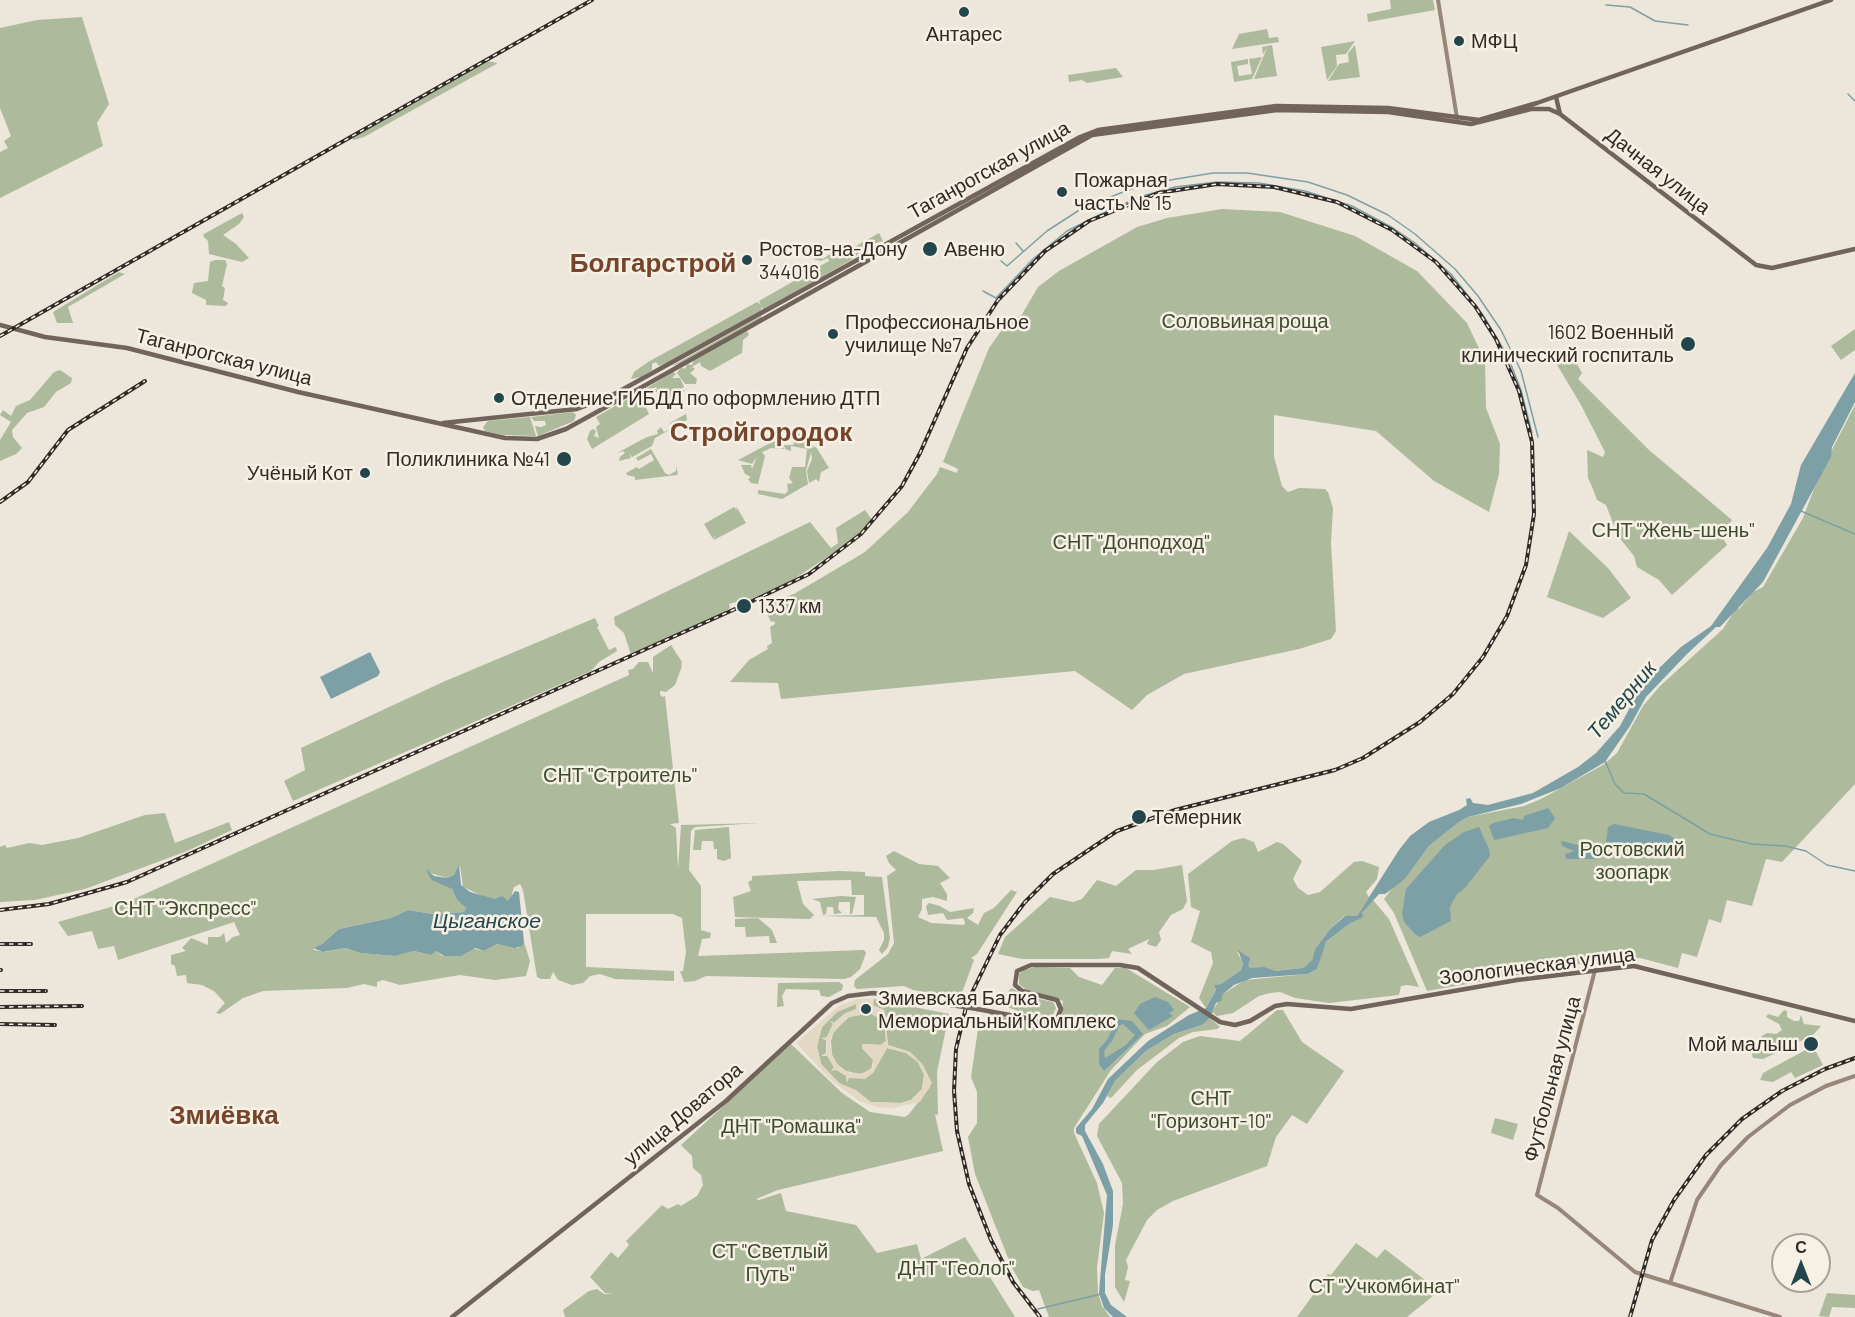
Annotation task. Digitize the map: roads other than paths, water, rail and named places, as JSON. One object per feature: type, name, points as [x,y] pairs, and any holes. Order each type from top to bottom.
[{"type":"main road","points":[[1438,0],[1458,121]]},
{"type":"main road","name":"Таганрогская улица","points":[[1458,121],[1488,118],[1556,97],[1832,0]]},
{"type":"main road","points":[[1556,97],[1560,114]]},
{"type":"main road","name":"Таганрогская улица","points":[[440,424],[570,410],[585,407],[632,386],[1083,136],[1098,130],[1224,114],[1277,110],[1388,110],[1458,121],[1489,121],[1531,109]]},
{"type":"main road","name":"Дачная улица","points":[[1531,109],[1548,109],[1560,114],[1744,258],[1763,267],[1772,268],[1855,249]]},
{"type":"main road","name":"Таганрогская улица","points":[[0,325],[45,337],[127,348],[298,392],[486,434],[528,440],[553,435],[575,424],[1085,139],[1098,134],[1224,114]]},
{"type":"main road","points":[[585,407],[581,415],[588,416]]},
{"type":"main road","points":[[570,410],[577,415],[575,424]]},
{"type":"main road","points":[[486,420],[482,427],[486,434]]},
{"type":"main road","points":[[470,430],[477,427],[471,422]]},
{"type":"main road","name":"улица Доватора","points":[[452,1317],[726,1101],[832,1003],[848,996],[873,993],[1037,1020],[1057,1019],[1061,1008],[1057,1000],[1022,991],[1015,985],[1017,971],[1031,965],[1132,967],[1143,970],[1220,1022]]},
{"type":"main road","name":"Зоологическая улица","points":[[1220,1022],[1242,1024],[1275,1006],[1287,1004],[1351,1009],[1517,980],[1641,966],[1855,1021]]},
{"type":"main road","name":"Футбольная улица","points":[[1595,970],[1537,1195],[1558,1208],[1630,1268],[1670,1284]]},
{"type":"main road","points":[[1780,1317],[1670,1284],[1697,1200],[1720,1165],[1748,1137],[1790,1105],[1826,1086],[1855,1076]]},
{"type":"water","name":"Темерник","points":[[1855,373],[1855,402],[1832,447],[1831,457],[1763,582],[1720,627],[1716,627],[1687,654],[1646,697],[1630,726],[1605,762],[1561,788],[1521,804],[1468,817],[1459,822],[1429,846],[1405,879],[1385,894],[1379,894],[1362,913],[1363,917],[1349,924],[1326,942],[1317,969],[1308,974],[1252,978],[1234,985],[1223,994],[1221,1001],[1216,1003],[1210,1018],[1202,1025],[1174,1034],[1146,1051],[1115,1081],[1103,1103],[1085,1125],[1085,1131],[1103,1164],[1113,1191],[1113,1225],[1105,1275],[1105,1293],[1111,1305],[1127,1317],[1113,1317],[1104,1308],[1099,1293],[1107,1195],[1082,1136],[1076,1133],[1076,1128],[1092,1109],[1108,1079],[1148,1041],[1189,1015],[1206,1008],[1216,990],[1214,985],[1221,984],[1241,970],[1243,964],[1238,950],[1250,958],[1248,966],[1251,968],[1264,967],[1275,971],[1303,968],[1312,960],[1315,949],[1330,929],[1345,916],[1357,916],[1399,850],[1410,836],[1429,822],[1459,810],[1467,805],[1466,799],[1470,798],[1473,803],[1488,805],[1533,793],[1578,767],[1596,753],[1620,726],[1634,700],[1654,673],[1681,647],[1711,626],[1767,548],[1791,504],[1801,465]]},
{"type":"water","points":[[370,652],[380,672],[378,676],[331,699],[320,677]]},
{"type":"water","points":[[1548,808],[1555,818],[1548,828],[1494,840],[1489,826],[1493,823],[1514,818],[1523,820],[1524,816]]},
{"type":"water","points":[[1614,824],[1669,835],[1677,840],[1674,854],[1671,857],[1614,848],[1606,842],[1608,827]]},
{"type":"water","points":[[1479,827],[1490,856],[1465,888],[1457,894],[1450,907],[1451,921],[1420,937],[1416,935],[1404,922],[1402,914],[1406,889],[1445,845],[1464,832]]},
{"type":"water","points":[[1561,841],[1600,850],[1602,856],[1599,859],[1566,859],[1565,854],[1574,851],[1562,846]]},
{"type":"water","name":"Цыганское","points":[[459,865],[461,885],[470,892],[495,899],[502,896],[508,901],[515,891],[519,892],[524,942],[522,946],[515,948],[497,944],[484,951],[475,948],[461,956],[444,956],[436,951],[431,955],[414,951],[395,956],[360,953],[346,948],[323,952],[313,948],[322,944],[339,929],[391,918],[408,910],[433,914],[464,912],[466,908],[457,900],[452,889],[432,880],[426,869],[434,876],[447,878],[454,875]]},
{"type":"water","points":[[1155,997],[1168,1002],[1174,1010],[1169,1013],[1173,1016],[1149,1030],[1134,1013],[1140,1004]]},
{"type":"water","points":[[1117,1019],[1132,1021],[1143,1034],[1104,1071],[1099,1064],[1099,1049],[1107,1040]],"holes":[[[1123,1024],[1135,1035],[1126,1045],[1105,1058],[1104,1051],[1119,1026]]]},
{"type":"waterway","points":[[1606,5],[1630,7],[1655,21],[1688,25]]},
{"type":"waterway","points":[[1848,94],[1855,101]]},
{"type":"waterway","points":[[1001,261],[1007,266],[1047,231],[1084,207],[1139,186],[1213,173],[1247,173],[1308,182],[1347,195],[1388,215],[1415,234],[1455,269],[1478,296],[1501,330],[1521,371],[1538,437]]},
{"type":"waterway","points":[[983,291],[996,298],[1033,259],[1067,231],[1146,195],[1175,187],[1217,182],[1259,183],[1305,191],[1352,206],[1393,228],[1415,243],[1451,274],[1483,315],[1508,357],[1521,390],[1532,433]]},
{"type":"waterway","points":[[1016,243],[1023,251]]},
{"type":"waterway","points":[[1801,511],[1855,534]]},
{"type":"waterway","points":[[1605,761],[1615,784],[1624,793],[1644,794],[1710,834],[1752,844],[1785,846],[1806,851],[1827,865],[1855,871]]},
{"type":"waterway","points":[[1038,1309],[1101,1294]]},
{"type":"railway","points":[[0,336],[592,0]]},
{"type":"railway","points":[[0,910],[49,904],[127,882],[809,574],[861,534],[902,486],[920,453],[967,348],[998,300],[1045,251],[1089,221],[1158,193],[1217,184],[1274,187],[1337,202],[1392,230],[1436,262],[1475,306],[1496,339],[1519,391],[1532,442],[1534,514],[1526,565],[1507,616],[1483,657],[1453,694],[1420,722],[1363,758],[1335,770],[1175,810],[1117,831],[1053,874],[1025,902],[1000,935],[967,1003],[956,1049],[954,1091],[957,1131],[969,1184],[991,1240],[1013,1282],[1040,1317]]},
{"type":"railway","points":[[0,502],[28,482],[68,430],[145,381]]},
{"type":"railway","points":[[0,944],[31,944]]},
{"type":"railway","points":[[0,991],[46,991]]},
{"type":"railway","points":[[0,1007],[82,1006]]},
{"type":"railway","points":[[0,1024],[55,1025]]},
{"type":"railway","points":[[1630,1317],[1652,1240],[1674,1200],[1706,1155],[1742,1119],[1782,1091],[1825,1069],[1855,1058]]},
{"type":"place","name":"Антарес","points":[[964,12]]},
{"type":"place","name":"МФЦ","points":[[1459,41]]},
{"type":"place","name":"Пожарная часть № 15","points":[[1062,192]]},
{"type":"place","name":"Авеню","points":[[930,249]]},
{"type":"place","name":"Ростов-на-Дону 344016","points":[[747,260]]},
{"type":"place","name":"Профессиональное училище №7","points":[[833,334]]},
{"type":"place","name":"1602 Военный клинический госпиталь","points":[[1688,344]]},
{"type":"place","name":"Отделение ГИБДД по оформлению ДТП","points":[[499,398]]},
{"type":"place","name":"Поликлиника №41","points":[[564,459]]},
{"type":"place","name":"Учёный Кот","points":[[365,473]]},
{"type":"place","name":"1337 км","points":[[744,606]]},
{"type":"place","name":"Темерник","points":[[1139,817]]},
{"type":"place","name":"Змиевская Балка Мемориальный Комплекс","points":[[866,1009]]},
{"type":"place","name":"Мой малыш","points":[[1811,1044]]},
{"type":"district","name":"Болгарстрой","points":[[653,263]]},
{"type":"district","name":"Стройгородок","points":[[761,432]]},
{"type":"district","name":"Змиёвка","points":[[224,1115]]},
{"type":"park label","name":"Соловьиная роща","points":[[1245,321]]},
{"type":"park label","name":"СНТ \"Жень-шень\"","points":[[1673,530]]},
{"type":"park label","name":"СНТ \"Донподход\"","points":[[1131,542]]},
{"type":"park label","name":"СНТ \"Строитель\"","points":[[620,775]]},
{"type":"park label","name":"Ростовский зоопарк","points":[[1632,860]]},
{"type":"park label","name":"СНТ \"Экспресс\"","points":[[185,908]]},
{"type":"park label","name":"СНТ \"Горизонт-10\"","points":[[1211,1110]]},
{"type":"park label","name":"ДНТ \"Ромашка\"","points":[[791,1126]]},
{"type":"park label","name":"СТ \"Светлый Путь\"","points":[[770,1262]]},
{"type":"park label","name":"ДНТ \"Геолог\"","points":[[956,1268]]},
{"type":"park label","name":"СТ \"Учкомбинат\"","points":[[1384,1286]]}]
